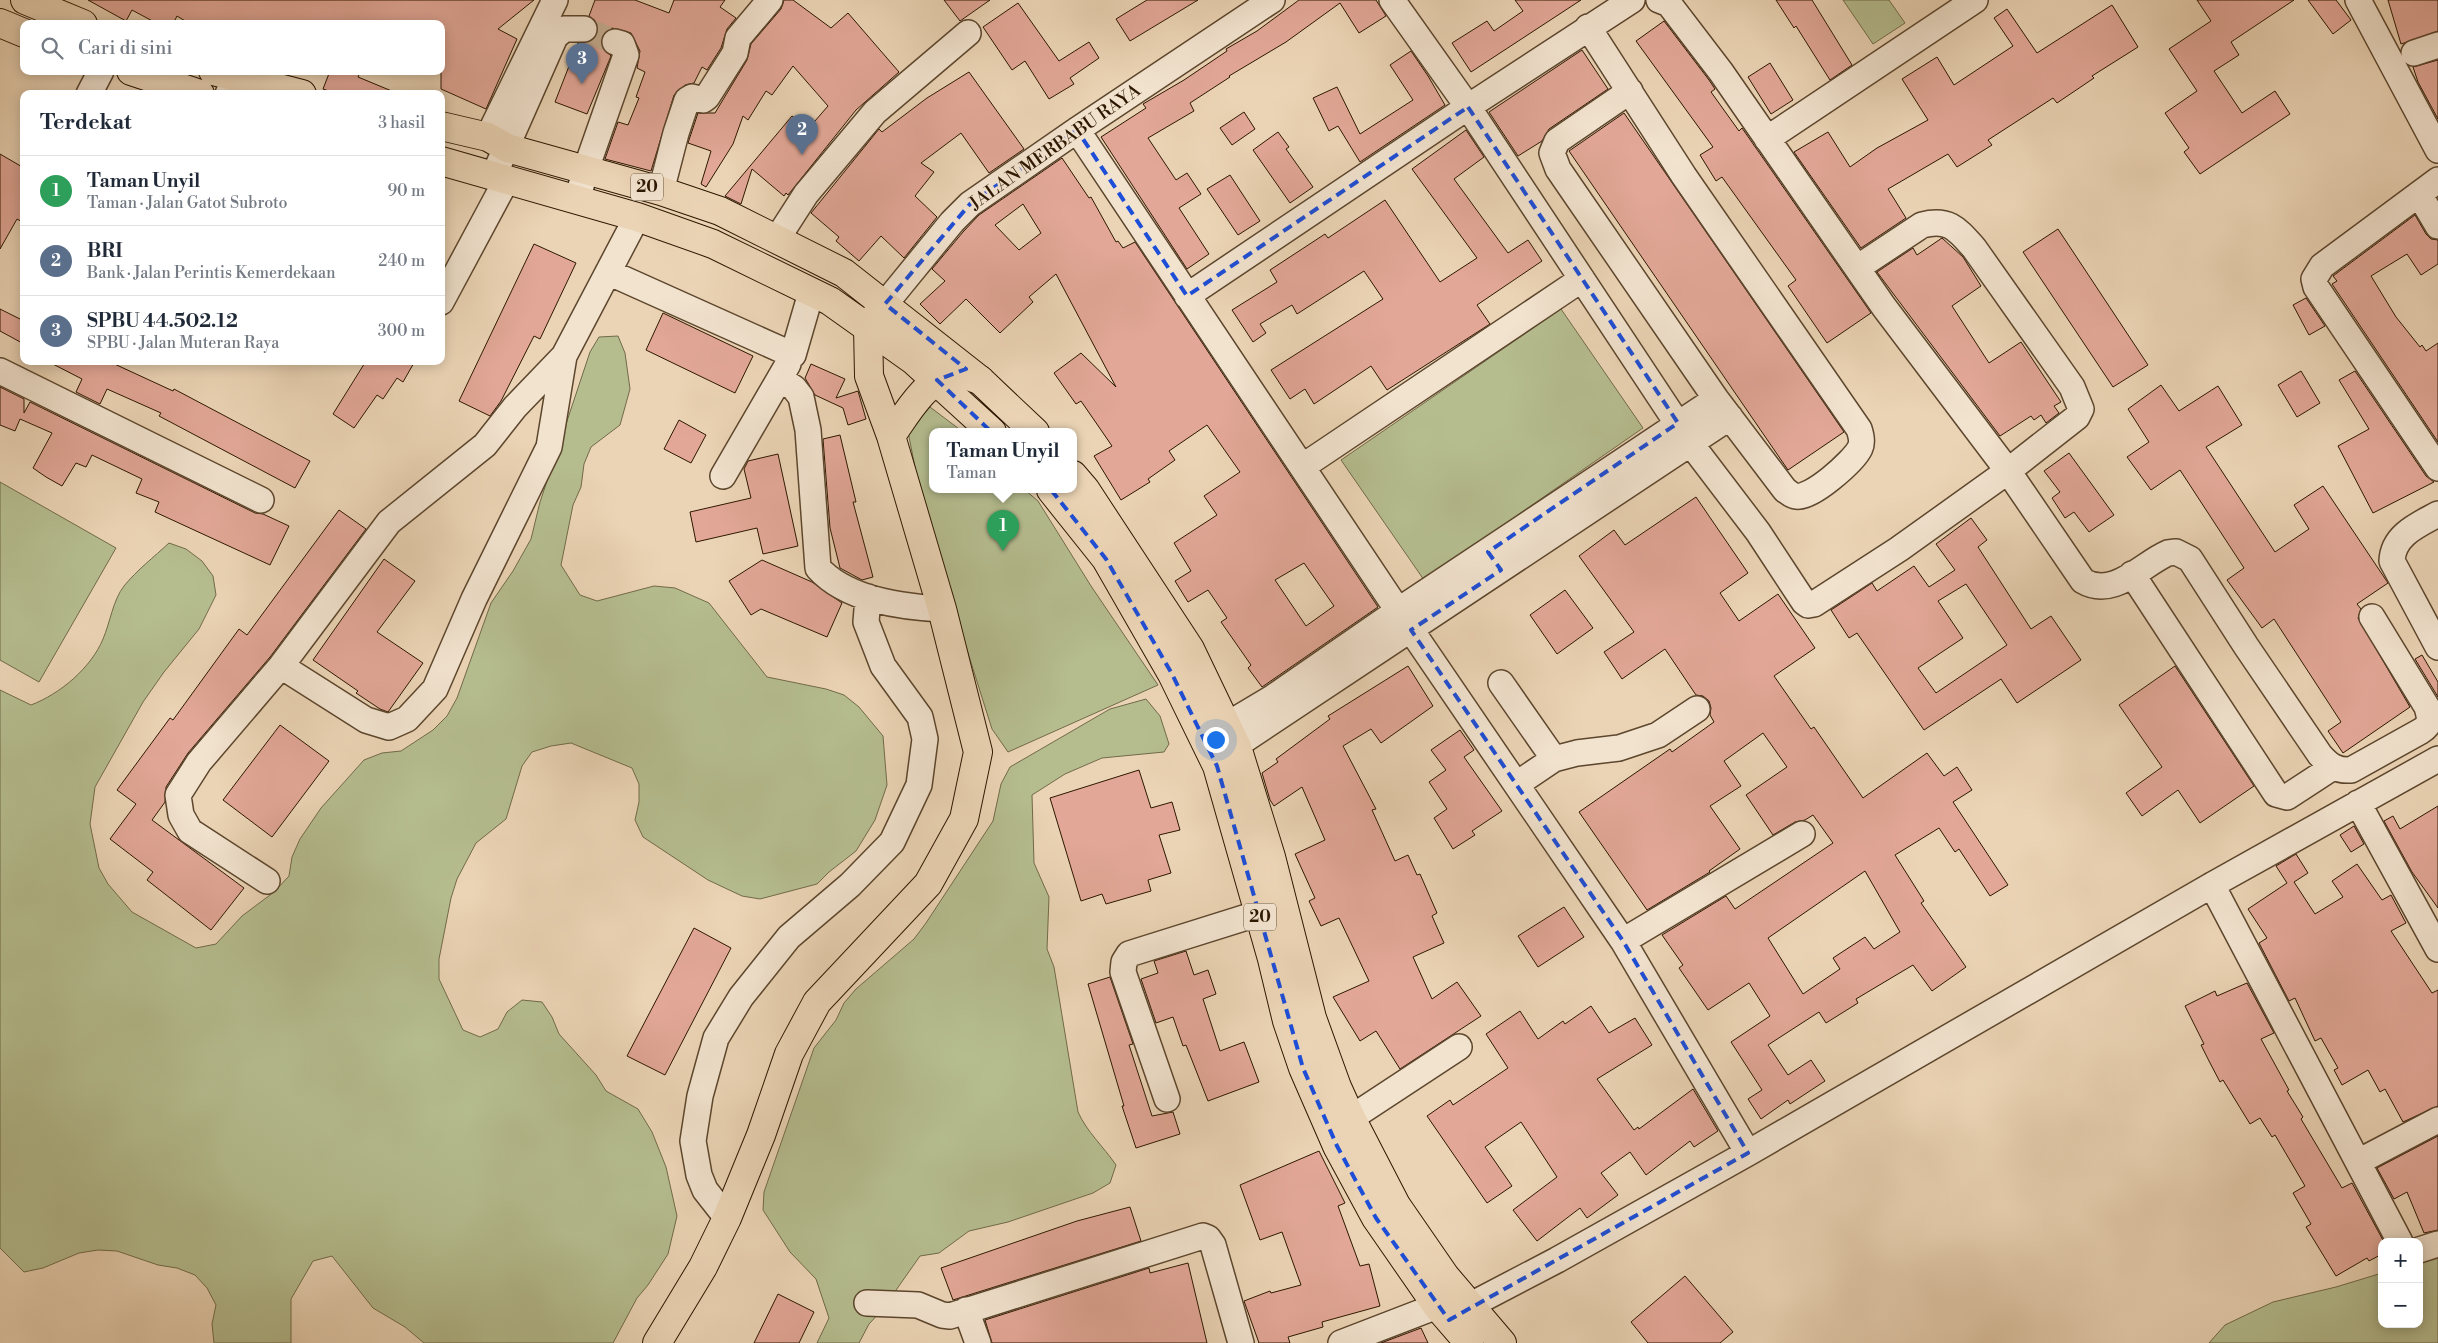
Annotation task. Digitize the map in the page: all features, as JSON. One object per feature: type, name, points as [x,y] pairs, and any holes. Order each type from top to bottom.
[{"type":"main road","points":[[40,3],[75,20]]},
{"type":"main road","points":[[0,23],[20,31]]},
{"type":"main road","points":[[143,75],[188,90]]},
{"type":"main road","points":[[225,81],[278,90]]},
{"type":"main road","name":"20","points":[[445,127],[661,191],[720,211],[844,273],[980,380],[1031,428]]},
{"type":"main road","name":"20","points":[[445,162],[637,217],[713,244],[821,297],[868,326],[937,380],[988,428]]},
{"type":"main road","name":"JALAN MERBABU RAYA","points":[[868,326],[884,304]]},
{"type":"main road","points":[[657,1343],[703,1267],[727,1218],[761,1135],[789,1054],[817,1002],[928,884],[964,819],[978,752],[942,609],[890,436],[869,376],[868,326]]},
{"type":"main road","points":[[890,436],[916,399],[937,380],[954,373],[980,380]]},
{"type":"main road","name":"20","points":[[1077,479],[1086,489],[1190,649],[1271,909],[1337,1087],[1351,1118],[1396,1205],[1446,1276],[1452,1310],[1502,1343]]},
{"type":"main road","name":"20","points":[[1053,493],[1106,559],[1172,674],[1220,743]]},
{"type":"main road","name":"20","points":[[1271,909],[1287,1021],[1303,1068],[1337,1146],[1376,1218],[1452,1310],[1468,1343]]},
{"type":"street","points":[[445,294],[500,177],[497,142],[555,0]]},
{"type":"street","points":[[661,191],[676,133],[687,100],[692,97],[703,100],[707,97],[735,53],[738,38],[770,0]]},
{"type":"street","name":"JALAN MERBABU RAYA","points":[[884,304],[952,222],[970,204],[1272,0]]},
{"type":"street","points":[[1392,0],[1468,107],[1691,444],[1758,532],[1804,602],[1808,605],[1814,604],[1899,549],[2008,472],[2077,416],[2081,409],[2080,401],[2072,387],[1974,248],[1957,229],[1945,223],[1934,222],[1922,225],[1857,268]]},
{"type":"street","points":[[1187,296],[1588,27],[1632,0]]},
{"type":"street","points":[[1659,0],[1668,4],[1721,72],[1857,268],[2008,472],[2083,580],[2091,585],[2109,586],[2168,553],[2176,552],[2190,559],[2314,747],[2333,767],[2341,771],[2351,770],[2421,731],[2428,726],[2430,719],[2427,707],[2372,617]]},
{"type":"street","points":[[1767,139],[1976,0]]},
{"type":"street","points":[[2358,0],[2438,150]]},
{"type":"street","points":[[1588,27],[1630,91],[1684,176],[1859,429],[1862,439],[1860,448],[1843,468],[1806,495],[1796,497],[1785,490],[1723,408],[1558,169],[1552,152],[1556,141],[1630,91]]},
{"type":"street","points":[[497,142],[555,37],[564,29],[584,29]]},
{"type":"street","points":[[777,240],[806,194],[875,112],[968,33]]},
{"type":"street","points":[[577,200],[626,55],[622,44],[615,42]]},
{"type":"street","points":[[2414,53],[2438,45]]},
{"type":"street","points":[[91,90],[99,75]]},
{"type":"street","points":[[1077,130],[1405,620],[1623,941],[1748,1153]]},
{"type":"street","points":[[2438,226],[2428,187],[2322,266],[2314,279],[2316,287],[2438,468]]},
{"type":"street","points":[[267,881],[190,831],[181,815],[178,794],[199,762],[281,666],[389,522],[485,445],[515,406],[564,356],[637,217]]},
{"type":"street","points":[[608,272],[793,355]]},
{"type":"street","points":[[1302,467],[1582,279]]},
{"type":"street","points":[[723,476],[780,379],[821,297]]},
{"type":"street","points":[[281,666],[366,720],[389,727],[407,719],[435,689],[474,599],[549,446],[564,356]]},
{"type":"street","points":[[0,371],[260,500]]},
{"type":"street","points":[[780,379],[794,388],[801,397],[808,430],[818,568],[830,582],[868,597],[910,608],[942,609]]},
{"type":"street","points":[[1494,561],[1678,423],[1723,408]]},
{"type":"street","points":[[1220,743],[1272,698],[1405,620],[1494,561],[1691,444],[1723,408]]},
{"type":"street","points":[[2438,514],[2406,533],[2393,552],[2392,561],[2438,647]]},
{"type":"street","points":[[2132,574],[2276,794],[2281,797],[2287,797],[2333,767]]},
{"type":"street","points":[[727,1218],[705,1190],[699,1175],[693,1141],[700,1096],[716,1038],[741,997],[789,937],[850,884],[892,842],[919,785],[925,739],[920,717],[882,666],[866,622],[868,597]]},
{"type":"street","points":[[1501,683],[1554,760]]},
{"type":"street","points":[[1517,784],[1554,760],[1577,753],[1619,748],[1658,735],[1697,709]]},
{"type":"street","points":[[1341,1343],[1452,1310],[1557,1260],[1748,1153],[2212,885],[2438,759]]},
{"type":"street","points":[[2358,803],[2438,949]]},
{"type":"street","points":[[1623,941],[1802,834]]},
{"type":"street","points":[[2212,885],[2398,1238]]},
{"type":"street","points":[[1166,1099],[1133,1006],[1123,972],[1124,962],[1129,954],[1271,909]]},
{"type":"street","points":[[1351,1118],[1460,1047]]},
{"type":"street","points":[[2358,1162],[2438,1120]]},
{"type":"street","points":[[867,1303],[921,1306],[946,1316],[1203,1236],[1208,1238],[1213,1245],[1241,1343]]},
{"type":"street","points":[[2423,1249],[2438,1244]]},
{"type":"street","points":[[966,1310],[978,1343]]},
{"type":"highlighted area","points":[[1468,107],[1678,423],[1488,552],[1501,570],[1411,630],[1623,941],[1748,1153],[1449,1320],[1376,1218],[1337,1146],[1303,1068],[1217,766],[1172,674],[1106,559],[1048,486],[937,380],[966,369],[885,304],[970,204],[1077,130],[1187,296]]},
{"type":"green space","points":[[1843,0],[1889,0],[1905,23],[1873,44]]},
{"type":"green space","points":[[1561,309],[1643,428],[1424,580],[1341,460]]},
{"type":"green space","points":[[618,336],[625,353],[630,389],[620,425],[591,447],[584,464],[581,487],[573,505],[561,565],[580,595],[597,601],[654,586],[675,588],[709,603],[767,677],[826,689],[844,695],[859,707],[883,736],[887,785],[875,820],[856,851],[817,884],[760,899],[742,896],[708,880],[643,837],[635,820],[639,802],[639,784],[632,768],[571,743],[551,746],[532,752],[522,766],[506,819],[476,843],[457,879],[451,898],[439,959],[439,979],[463,1030],[480,1037],[498,1029],[507,1012],[522,1000],[542,1002],[552,1017],[559,1034],[596,1075],[606,1091],[638,1109],[652,1132],[666,1167],[677,1216],[668,1254],[648,1285],[637,1298],[613,1343],[424,1343],[405,1327],[373,1308],[332,1256],[313,1261],[291,1299],[291,1343],[214,1343],[212,1324],[216,1305],[207,1288],[195,1275],[117,1251],[98,1250],[79,1253],[43,1268],[24,1272],[0,1248],[0,690],[31,705],[53,694],[73,679],[83,670],[98,650],[117,598],[124,586],[169,543],[186,549],[202,561],[213,576],[216,595],[199,629],[164,672],[143,702],[95,787],[90,824],[99,868],[108,884],[132,912],[196,948],[216,944],[242,916],[274,892],[289,876],[292,857],[300,839],[321,808],[364,760],[382,753],[401,751],[433,730],[447,716],[457,698],[491,603],[513,571],[531,539],[540,502],[590,352],[599,337]]},
{"type":"green space","points":[[930,407],[958,428],[929,428],[929,493],[1029,493],[1038,501],[1091,586],[1158,685],[1008,752],[992,729],[925,517],[908,432]]},
{"type":"green space","points":[[0,482],[116,548],[39,682],[0,660]]},
{"type":"green space","points":[[1146,699],[1160,716],[1169,744],[1164,752],[1102,758],[1065,774],[1032,795],[1034,863],[1049,897],[1047,949],[1054,967],[1078,1112],[1091,1133],[1116,1165],[1110,1183],[1093,1193],[1008,1222],[969,1231],[939,1253],[920,1256],[882,1310],[869,1324],[859,1343],[817,1343],[829,1318],[816,1279],[790,1252],[763,1210],[764,1192],[814,1048],[836,1020],[844,1003],[856,989],[914,939],[926,923],[993,821],[1001,784],[1010,767],[1110,709]]},
{"type":"green space","points":[[2438,1256],[2438,1343],[2209,1343],[2225,1325],[2273,1302],[2336,1287],[2378,1274],[2378,1328],[2423,1328],[2423,1261]]},
{"type":"building","points":[[88,0],[534,0],[498,29],[517,39],[486,109],[441,89],[441,75],[445,75],[445,20],[184,20],[177,16],[175,20],[151,20],[132,10],[127,20]]},
{"type":"building","points":[[595,0],[635,0],[669,13],[674,0],[725,0],[720,7],[736,18],[727,29],[721,48],[707,70],[702,67],[694,83],[685,85],[674,95],[651,171],[605,159],[618,122],[628,125],[639,98],[636,97],[645,72],[637,68],[640,51],[631,33],[612,28],[605,31],[601,38],[601,46],[611,56],[587,114],[555,102],[578,43],[591,42],[597,36],[597,22],[589,16]]},
{"type":"building","points":[[784,0],[793,0],[831,28],[848,13],[899,72],[856,110],[788,195],[786,193],[784,196],[752,169],[741,204],[725,196],[792,116],[808,129],[828,106],[793,66],[772,95],[766,91],[748,120],[743,116],[733,144],[706,187],[701,184],[711,151],[688,143],[698,113],[715,113],[747,60],[751,44],[781,9]]},
{"type":"building","points":[[944,0],[990,0],[960,21]]},
{"type":"building","points":[[1147,0],[1198,0],[1130,41],[1116,19]]},
{"type":"building","points":[[1299,0],[1376,0],[1386,16],[1359,33],[1340,3],[1286,42],[1229,76],[1190,103],[1194,111],[1148,138],[1176,180],[1187,173],[1201,194],[1179,208],[1209,254],[1187,269],[1101,137],[1146,108],[1143,104],[1184,80]]},
{"type":"building","points":[[1515,0],[1581,0],[1471,72],[1452,43],[1487,21],[1494,31],[1523,11]]},
{"type":"building","points":[[1776,0],[1812,0],[1852,65],[1830,80],[1796,26],[1794,28]]},
{"type":"building","points":[[2197,0],[2294,0],[2231,42],[2239,55],[2214,71],[2242,113],[2275,91],[2290,114],[2200,174],[2184,152],[2189,148],[2165,113],[2197,91],[2169,49],[2211,21]]},
{"type":"building","points":[[2308,0],[2336,0],[2351,20],[2333,34]]},
{"type":"building","points":[[2388,0],[2438,0],[2438,31],[2401,44]]},
{"type":"building","points":[[1018,3],[1059,61],[1089,42],[1099,58],[1070,78],[1074,84],[1049,99],[1025,61],[1012,70],[983,27]]},
{"type":"building","points":[[2112,5],[2138,47],[2092,76],[2094,78],[2057,103],[2053,98],[1988,140],[1992,145],[1957,167],[1948,154],[1888,189],[1906,218],[1861,248],[1794,152],[1828,132],[1850,167],[1877,148],[1928,120],[1902,79],[1937,57],[1954,85],[2013,46],[1994,18],[2007,9],[2037,53]]},
{"type":"building","points":[[1664,21],[1715,89],[1711,92],[1739,131],[1742,128],[1871,313],[1827,343],[1788,286],[1796,280],[1722,177],[1716,181],[1700,155],[1713,147],[1636,41]]},
{"type":"building","points":[[1582,50],[1608,89],[1549,129],[1542,141],[1518,156],[1489,112]]},
{"type":"building","points":[[1411,51],[1445,105],[1360,162],[1338,126],[1329,131],[1313,98],[1337,87],[1360,134],[1413,100],[1390,65]]},
{"type":"building","points":[[2438,60],[2438,119],[2418,82],[2413,67]]},
{"type":"building","points":[[1770,63],[1793,100],[1771,114],[1748,77]]},
{"type":"building","points":[[969,72],[1024,149],[989,173],[961,133],[921,163],[934,172],[915,196],[937,217],[904,258],[881,236],[859,261],[836,241],[839,237],[811,213],[879,129],[882,132],[927,98]]},
{"type":"building","points":[[328,75],[359,75],[358,77],[389,90],[326,90],[323,89]]},
{"type":"building","points":[[1244,112],[1255,129],[1232,145],[1220,128]]},
{"type":"building","points":[[1624,113],[1844,432],[1788,470],[1569,151]]},
{"type":"building","points":[[1466,130],[1484,157],[1454,179],[1508,253],[1528,240],[1542,261],[1477,305],[1490,324],[1387,390],[1371,366],[1314,404],[1305,389],[1290,399],[1271,370],[1383,299],[1364,271],[1297,314],[1292,305],[1260,324],[1266,333],[1253,342],[1232,310],[1277,282],[1270,270],[1325,234],[1328,238],[1385,200],[1440,282],[1477,258],[1412,169]]},
{"type":"building","points":[[1278,132],[1289,147],[1286,149],[1313,187],[1290,203],[1253,150]]},
{"type":"building","points":[[0,154],[20,166],[20,221],[17,219],[0,249]]},
{"type":"building","points":[[1062,158],[1089,198],[1091,197],[1116,242],[1118,241],[1123,248],[1135,242],[1378,607],[1262,687],[1248,668],[1251,665],[1221,622],[1227,618],[1208,590],[1188,602],[1175,581],[1191,571],[1174,543],[1217,515],[1204,496],[1240,472],[1207,425],[1169,451],[1175,460],[1148,479],[1150,482],[1121,500],[1094,456],[1112,446],[1081,401],[1076,404],[1054,373],[1081,353],[1116,387],[1056,274],[1029,297],[1033,302],[1000,333],[966,299],[940,324],[920,304],[945,281],[932,269],[979,215]],"holes":[[[1023,204],[1041,233],[1019,250],[995,225]],[[1304,563],[1334,606],[1306,626],[1275,580]]]},
{"type":"building","points":[[1230,175],[1260,221],[1238,235],[1207,189]]},
{"type":"building","points":[[2415,215],[2426,234],[2431,239],[2438,240],[2438,264],[2421,275],[2407,254],[2371,276],[2396,317],[2420,347],[2422,345],[2426,351],[2438,343],[2438,442],[2332,284],[2337,281],[2333,276]]},
{"type":"building","points":[[2058,229],[2148,365],[2113,387],[2023,252]]},
{"type":"building","points":[[1942,238],[1963,257],[1981,286],[1952,306],[1989,363],[2021,342],[2061,402],[2054,406],[2059,413],[2046,423],[2041,415],[2034,420],[2031,416],[2000,436],[1877,272],[1913,248],[1917,255]]},
{"type":"building","points":[[534,244],[576,263],[540,339],[534,336],[501,401],[490,416],[459,401]]},
{"type":"building","points":[[2306,298],[2325,326],[2309,335],[2293,305]]},
{"type":"building","points":[[0,309],[20,319],[20,342],[0,331]]},
{"type":"building","points":[[663,313],[753,356],[735,393],[646,350]]},
{"type":"building","points":[[811,364],[845,379],[836,398],[858,391],[866,419],[848,425],[843,408],[815,395],[805,378]]},
{"type":"building","points":[[55,365],[117,365],[173,391],[174,389],[310,461],[295,488],[159,416],[161,413],[107,389],[100,404],[76,392],[82,379]]},
{"type":"building","points":[[364,365],[413,365],[403,382],[397,378],[383,399],[377,395],[354,428],[333,414]]},
{"type":"building","points":[[2301,371],[2320,403],[2297,417],[2278,385]]},
{"type":"building","points":[[2355,371],[2426,476],[2434,482],[2373,513],[2338,446],[2369,429],[2339,380]]},
{"type":"building","points":[[2161,385],[2179,411],[2218,386],[2242,425],[2206,447],[2275,552],[2309,529],[2294,505],[2323,486],[2388,583],[2357,604],[2361,609],[2358,618],[2410,707],[2343,753],[2328,731],[2341,722],[2274,619],[2262,628],[2227,580],[2244,568],[2180,470],[2151,490],[2127,457],[2149,442],[2128,409]]},
{"type":"building","points":[[0,387],[24,399],[24,413],[30,402],[255,513],[263,514],[289,526],[270,565],[155,512],[159,502],[136,493],[142,479],[92,455],[86,467],[76,463],[62,486],[46,477],[33,468],[52,433],[20,419],[15,431],[0,425]]},
{"type":"building","points":[[679,420],[706,435],[691,463],[664,449]]},
{"type":"building","points":[[840,435],[856,502],[853,502],[873,577],[862,580],[840,568],[830,528],[823,439]]},
{"type":"building","points":[[2069,453],[2114,515],[2089,532],[2074,512],[2065,518],[2052,498],[2060,492],[2044,471]]},
{"type":"building","points":[[778,454],[798,546],[763,554],[757,528],[696,542],[690,512],[751,498],[744,469],[748,461]]},
{"type":"building","points":[[1696,497],[1748,573],[1720,593],[1739,621],[1778,594],[1815,648],[1774,676],[1811,729],[1814,727],[1863,798],[1927,753],[1944,776],[1957,767],[1972,790],[1953,802],[2008,885],[1990,896],[1959,849],[1955,852],[1939,828],[1895,855],[1924,901],[1921,903],[1966,967],[1932,991],[1913,965],[1856,999],[1858,1003],[1826,1023],[1819,1012],[1768,1045],[1788,1075],[1811,1060],[1825,1081],[1790,1104],[1788,1100],[1761,1119],[1748,1099],[1762,1090],[1731,1042],[1770,1016],[1749,983],[1708,1010],[1679,968],[1683,965],[1662,935],[1726,896],[1735,909],[1833,843],[1813,815],[1805,820],[1795,822],[1773,835],[1746,795],[1787,767],[1763,733],[1724,761],[1741,786],[1710,806],[1740,849],[1710,872],[1647,910],[1579,812],[1670,749],[1672,752],[1714,722],[1710,715],[1709,701],[1703,696],[1696,695],[1665,649],[1622,679],[1604,652],[1634,632],[1579,556],[1614,530],[1625,545]],"holes":[[[1865,871],[1900,932],[1874,949],[1865,937],[1833,958],[1840,969],[1803,994],[1768,938]]]},
{"type":"building","points":[[339,510],[366,529],[270,657],[188,753],[166,787],[165,802],[152,820],[244,888],[211,930],[147,880],[153,872],[110,839],[136,804],[117,790],[170,718],[173,720],[239,629],[247,635]]},
{"type":"building","points":[[1971,518],[1987,540],[1978,547],[2031,629],[2051,616],[2081,660],[2017,703],[2001,679],[1924,730],[1857,633],[1849,638],[1831,610],[1872,583],[1877,591],[1914,566],[1929,587],[1955,570],[1936,544]],"holes":[[[1966,584],[2007,645],[1936,693],[1918,668],[1963,638],[1938,601]]]},
{"type":"building","points":[[384,559],[415,581],[377,632],[423,663],[388,712],[380,709],[356,693],[358,691],[313,660]]},
{"type":"building","points":[[762,560],[812,582],[842,603],[827,637],[761,609],[751,615],[729,581]]},
{"type":"building","points":[[1565,590],[1593,628],[1557,654],[1530,615]]},
{"type":"building","points":[[2422,655],[2438,682],[2438,697],[2415,659]]},
{"type":"building","points":[[1408,666],[1433,706],[1381,743],[1371,729],[1343,746],[1376,809],[1372,810],[1395,861],[1408,855],[1417,875],[1420,874],[1437,913],[1432,916],[1444,943],[1413,957],[1432,999],[1457,982],[1481,1016],[1400,1069],[1376,1031],[1360,1041],[1333,997],[1369,981],[1339,918],[1321,926],[1309,901],[1315,898],[1295,854],[1325,840],[1302,787],[1274,806],[1270,800],[1262,773],[1278,762],[1276,759],[1330,719],[1328,716]]},
{"type":"building","points":[[2175,666],[2254,786],[2200,823],[2178,790],[2142,816],[2126,793],[2162,767],[2119,705]]},
{"type":"building","points":[[280,725],[329,761],[272,837],[223,800]]},
{"type":"building","points":[[1460,730],[1474,750],[1464,757],[1502,811],[1472,831],[1475,835],[1453,849],[1434,818],[1447,809],[1429,782],[1446,770],[1431,750]]},
{"type":"building","points":[[1139,770],[1151,808],[1172,802],[1180,830],[1159,835],[1171,873],[1148,880],[1151,891],[1106,904],[1102,894],[1081,901],[1050,798]]},
{"type":"building","points":[[2438,806],[2438,908],[2412,872],[2384,821],[2393,816],[2400,829]]},
{"type":"building","points":[[2354,826],[2364,844],[2351,852],[2340,835]]},
{"type":"building","points":[[2296,854],[2308,873],[2294,882],[2315,914],[2343,897],[2332,881],[2357,864],[2382,900],[2391,895],[2406,923],[2391,931],[2432,993],[2438,990],[2438,1106],[2403,1122],[2385,1089],[2380,1092],[2368,1070],[2342,1085],[2334,1070],[2338,1068],[2321,1038],[2315,1041],[2295,998],[2289,1001],[2259,943],[2267,938],[2248,909],[2287,883],[2276,866]]},
{"type":"building","points":[[1564,907],[1584,937],[1538,967],[1518,936]]},
{"type":"building","points":[[694,928],[731,948],[665,1075],[627,1056]]},
{"type":"building","points":[[1186,951],[1194,975],[1208,970],[1216,994],[1203,999],[1220,1051],[1244,1042],[1259,1082],[1208,1101],[1186,1045],[1183,1046],[1173,1017],[1156,1023],[1141,979],[1158,973],[1154,961]]},
{"type":"building","points":[[1110,977],[1133,1044],[1129,1045],[1152,1116],[1173,1112],[1180,1134],[1136,1148],[1122,1106],[1124,1106],[1088,984]]},
{"type":"building","points":[[2247,983],[2274,1033],[2261,1039],[2289,1090],[2287,1091],[2303,1117],[2301,1119],[2342,1188],[2352,1183],[2382,1238],[2378,1238],[2378,1256],[2369,1261],[2367,1258],[2336,1276],[2306,1227],[2311,1224],[2293,1193],[2305,1186],[2275,1135],[2272,1137],[2260,1118],[2250,1124],[2223,1080],[2220,1082],[2201,1045],[2204,1044],[2185,1006],[2215,991],[2217,996]]},
{"type":"building","points":[[1591,1006],[1609,1033],[1635,1018],[1652,1045],[1597,1079],[1634,1130],[1638,1127],[1639,1129],[1693,1089],[1718,1131],[1694,1147],[1690,1141],[1646,1175],[1630,1152],[1601,1173],[1618,1195],[1587,1218],[1580,1208],[1537,1241],[1513,1210],[1557,1177],[1521,1122],[1485,1147],[1512,1186],[1487,1203],[1427,1116],[1450,1100],[1453,1105],[1508,1068],[1486,1034],[1520,1011],[1538,1039],[1563,1021],[1565,1024]]},
{"type":"building","points":[[2438,1136],[2438,1230],[2424,1233],[2407,1192],[2394,1199],[2377,1168]]},
{"type":"building","points":[[1319,1151],[1345,1203],[1338,1206],[1360,1266],[1369,1264],[1380,1306],[1322,1322],[1323,1327],[1288,1337],[1290,1343],[1259,1343],[1244,1301],[1270,1291],[1271,1293],[1301,1285],[1282,1232],[1260,1240],[1240,1185]]},
{"type":"building","points":[[1130,1207],[1141,1241],[953,1300],[941,1268],[1077,1221]]},
{"type":"building","points":[[1188,1263],[1207,1343],[992,1343],[985,1320],[1149,1268],[1150,1273]]},
{"type":"building","points":[[1685,1276],[1733,1332],[1720,1343],[1648,1343],[1631,1322]]},
{"type":"building","points":[[778,1294],[814,1312],[799,1343],[754,1343]]},
{"type":"building","points":[[1421,1328],[1428,1343],[1381,1343]]},
{"type":"tunnel","points":[[584,29],[615,42]]},
{"type":"place","name":"SPBU 44.502.12","points":[[582,84]]},
{"type":"place","name":"BRI","points":[[802,155]]},
{"type":"place","name":"Taman Unyil","points":[[1003,551]]}]
